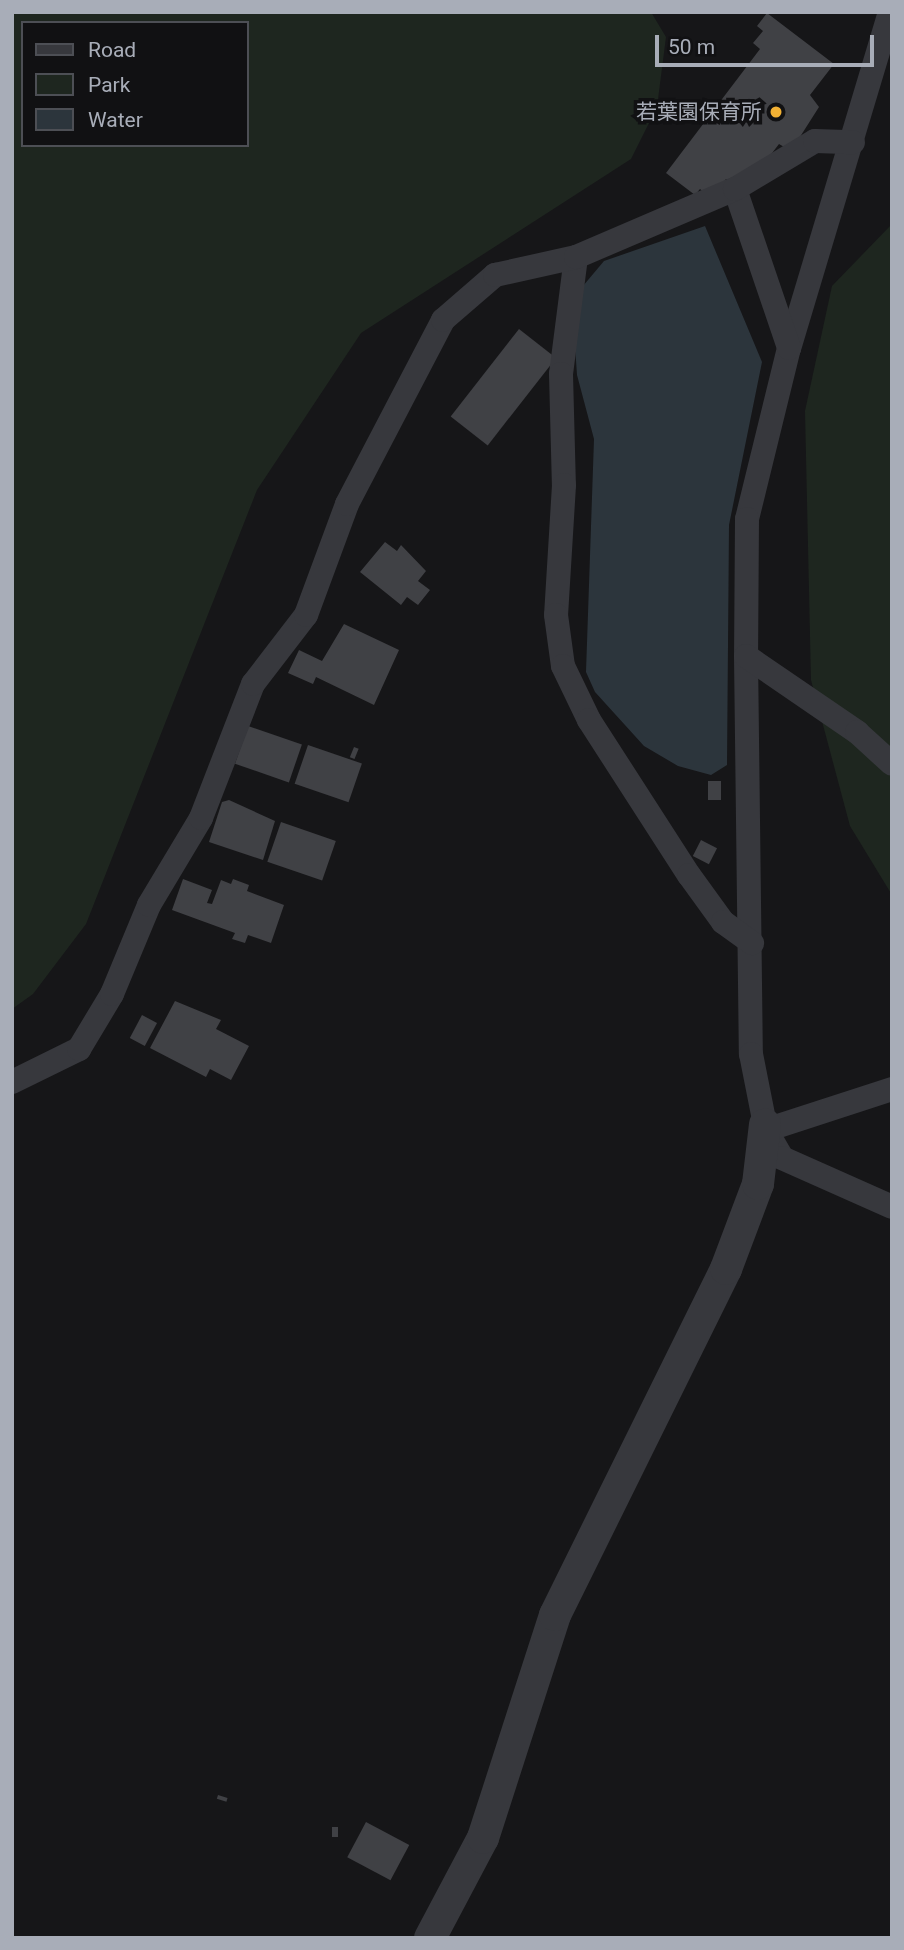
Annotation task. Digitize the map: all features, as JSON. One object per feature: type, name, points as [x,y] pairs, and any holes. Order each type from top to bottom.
[{"type":"street","points":[[430,1938],[483,1838],[555,1615],[726,1269],[758,1184],[765,1127],[751,1054],[747,519],[789,348],[890,12]]},
{"type":"street","points":[[12,1082],[79,1049],[112,994],[149,905],[201,818],[253,684],[306,615],[347,504],[443,320],[495,275],[576,257],[735,189],[815,141],[853,142]]},
{"type":"street","points":[[735,189],[789,348]]},
{"type":"street","points":[[576,257],[561,374],[564,485],[556,615],[563,666],[589,720],[689,875],[723,922],[752,943]]},
{"type":"street","points":[[746,656],[857,732],[892,764]]},
{"type":"street","points":[[765,1127],[892,1089]]},
{"type":"street","points":[[765,1127],[782,1158],[892,1207]]},
{"type":"green space","points":[[12,12],[651,12],[666,37],[657,107],[631,159],[361,333],[257,490],[86,924],[33,994],[12,1009]]},
{"type":"green space","points":[[892,224],[892,895],[850,826],[811,680],[805,411],[832,286]]},
{"type":"water","points":[[705,226],[762,362],[729,525],[727,765],[711,775],[678,766],[644,746],[595,692],[586,672],[594,439],[577,375],[573,317],[583,286],[604,261]]},
{"type":"building","points":[[767,13],[834,64],[810,95],[819,107],[791,151],[779,144],[747,186],[736,187],[726,179],[717,191],[707,195],[700,189],[695,195],[666,173],[760,49],[753,43],[763,31],[757,26]]},
{"type":"building","points":[[519,329],[556,358],[488,445],[451,416]]},
{"type":"building","points":[[385,542],[397,551],[401,545],[426,571],[418,581],[430,590],[418,605],[407,597],[401,605],[360,572]]},
{"type":"building","points":[[344,624],[399,650],[374,705],[316,677],[313,684],[288,673],[299,650],[322,661]]},
{"type":"building","points":[[248,726],[302,745],[289,782],[235,764]]},
{"type":"building","points":[[308,745],[362,764],[349,802],[295,784]]},
{"type":"building","points":[[354,747],[359,749],[355,759],[350,757]]},
{"type":"building","points":[[708,781],[721,781],[721,800],[708,800]]},
{"type":"building","points":[[229,800],[275,821],[263,860],[209,842],[222,802]]},
{"type":"building","points":[[281,822],[336,841],[322,881],[267,862]]},
{"type":"building","points":[[701,840],[717,848],[709,864],[693,856]]},
{"type":"building","points":[[183,879],[212,890],[207,903],[212,904],[221,880],[231,884],[233,879],[249,885],[247,891],[284,905],[271,943],[248,935],[245,943],[232,939],[235,933],[172,910]]},
{"type":"building","points":[[175,1001],[221,1020],[216,1029],[249,1046],[231,1080],[210,1069],[206,1077],[150,1048]]},
{"type":"building","points":[[142,1015],[157,1023],[145,1046],[130,1038]]},
{"type":"building","points":[[218,1795],[228,1798],[226,1802],[217,1799]]},
{"type":"building","points":[[366,1822],[409,1845],[390,1880],[347,1857]]},
{"type":"building","points":[[332,1827],[338,1827],[338,1837],[332,1837]]},
{"type":"place","name":"若葉園保育所","points":[[776,112]]}]
